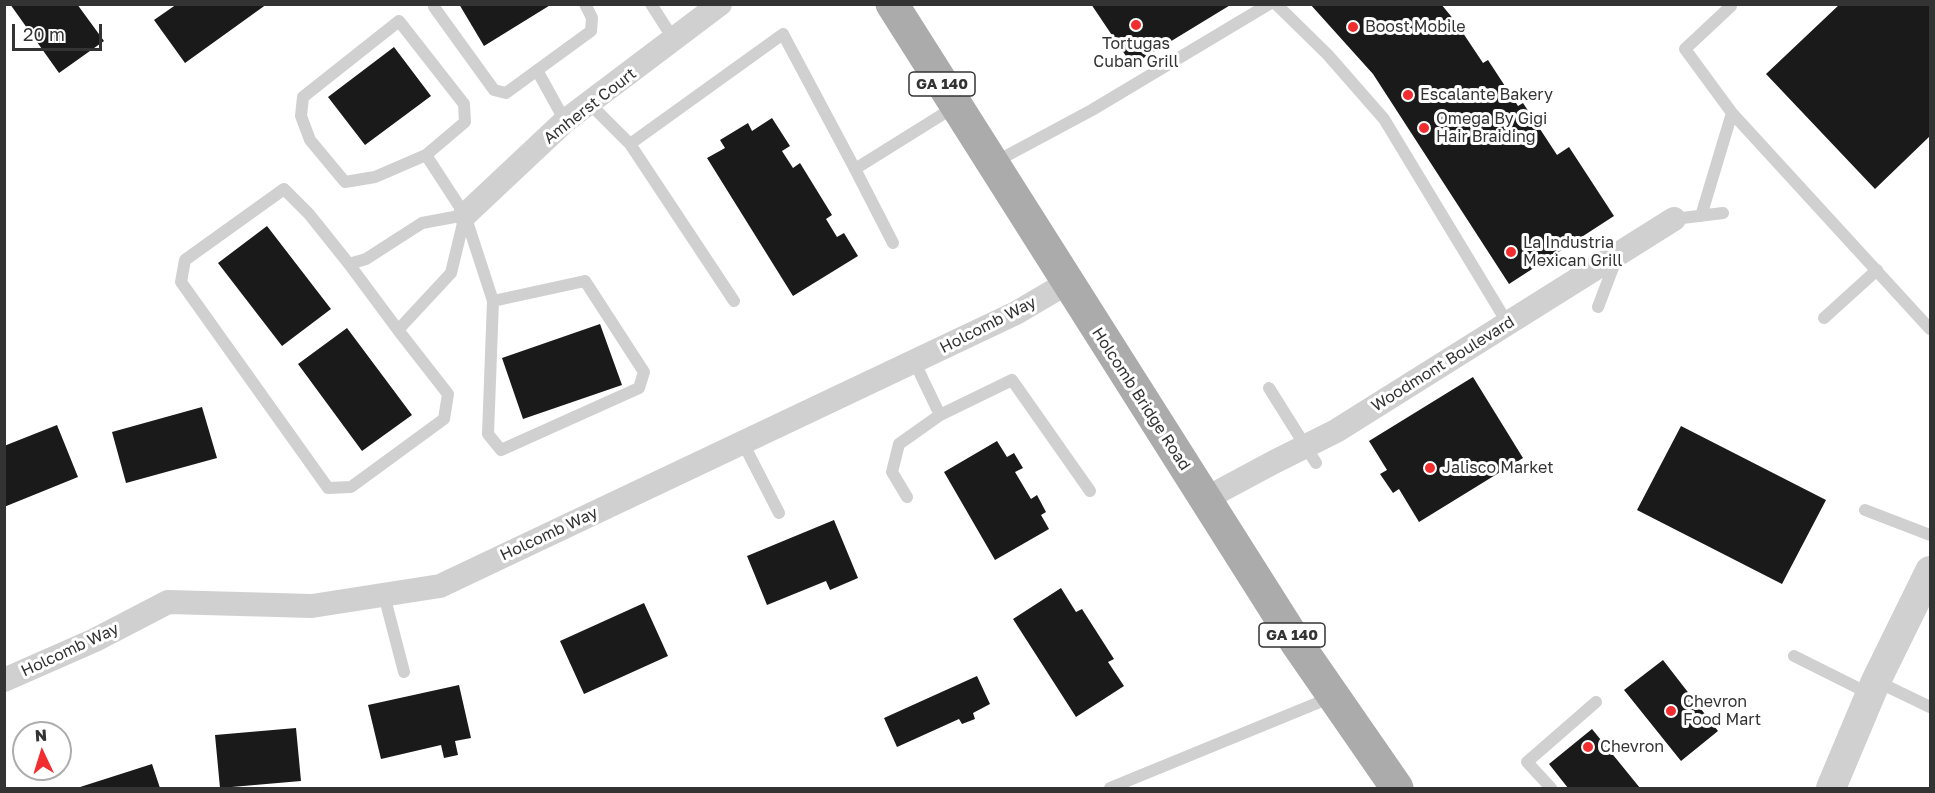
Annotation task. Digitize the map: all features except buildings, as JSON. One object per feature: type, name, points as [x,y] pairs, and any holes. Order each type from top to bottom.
[{"type":"main road","name":"Holcomb Bridge Road","points":[[892,4],[1296,642],[1397,789]]},
{"type":"street","name":"Amherst Court","points":[[465,215],[565,120],[720,4]]},
{"type":"street","name":"Woodmont Boulevard","points":[[1206,499],[1311,455],[1336,431],[1674,219]]},
{"type":"street","name":"Holcomb Way","points":[[4,681],[96,640],[168,602],[312,606],[440,586],[1016,313],[1067,283]]},
{"type":"street","points":[[1831,789],[1873,688],[1930,571]]},
{"type":"lane","points":[[434,4],[494,90],[507,93],[591,31],[592,18],[585,4]]},
{"type":"lane","points":[[651,4],[674,40]]},
{"type":"lane","points":[[992,164],[1092,110],[1269,4]]},
{"type":"lane","points":[[1276,4],[1328,55],[1384,119],[1508,324]]},
{"type":"lane","points":[[1731,6],[1685,49],[1732,113],[1930,329]]},
{"type":"lane","points":[[399,21],[464,104],[465,122],[426,155],[375,177],[345,182],[310,140],[301,116],[303,97],[399,21]]},
{"type":"lane","points":[[630,144],[783,34],[893,243]]},
{"type":"lane","points":[[538,72],[565,120]]},
{"type":"lane","points":[[589,103],[630,144],[734,302]]},
{"type":"lane","points":[[855,169],[956,106]]},
{"type":"lane","points":[[1701,216],[1732,113]]},
{"type":"lane","points":[[426,155],[465,215],[493,301],[488,435],[501,450],[639,388],[644,372],[585,281],[493,301]]},
{"type":"lane","points":[[284,189],[309,214],[348,264],[448,394],[444,419],[351,487],[328,488],[181,282],[185,260],[284,189]]},
{"type":"lane","points":[[1674,219],[1723,213]]},
{"type":"lane","points":[[348,264],[366,259],[422,223],[465,215]]},
{"type":"lane","points":[[398,330],[451,273],[465,215]]},
{"type":"lane","points":[[1598,306],[1618,254]]},
{"type":"lane","points":[[1824,318],[1876,270]]},
{"type":"lane","points":[[914,361],[940,415]]},
{"type":"lane","points":[[907,497],[892,472],[899,444],[940,415],[1012,380],[1090,491]]},
{"type":"lane","points":[[1269,388],[1311,455]]},
{"type":"lane","points":[[743,443],[779,513]]},
{"type":"lane","points":[[1865,510],[1930,535]]},
{"type":"lane","points":[[384,595],[404,672]]},
{"type":"lane","points":[[1794,656],[1873,688],[1930,707]]},
{"type":"lane","points":[[1110,789],[1333,696]]},
{"type":"lane","points":[[1551,789],[1527,762],[1596,702]]},
{"type":"place","name":"Tortugas Cuban Grill","points":[[1136,25]]},
{"type":"place","name":"Boost Mobile","points":[[1353,27]]},
{"type":"place","name":"Escalante Bakery","points":[[1408,95]]},
{"type":"place","name":"Omega By Gigi Hair Braiding","points":[[1424,128]]},
{"type":"place","name":"La Industria Mexican Grill","points":[[1511,252]]},
{"type":"place","name":"Jalisco Market","points":[[1430,468]]},
{"type":"place","name":"Chevron Food Mart","points":[[1671,711]]},
{"type":"place","name":"Chevron","points":[[1588,747]]}]
